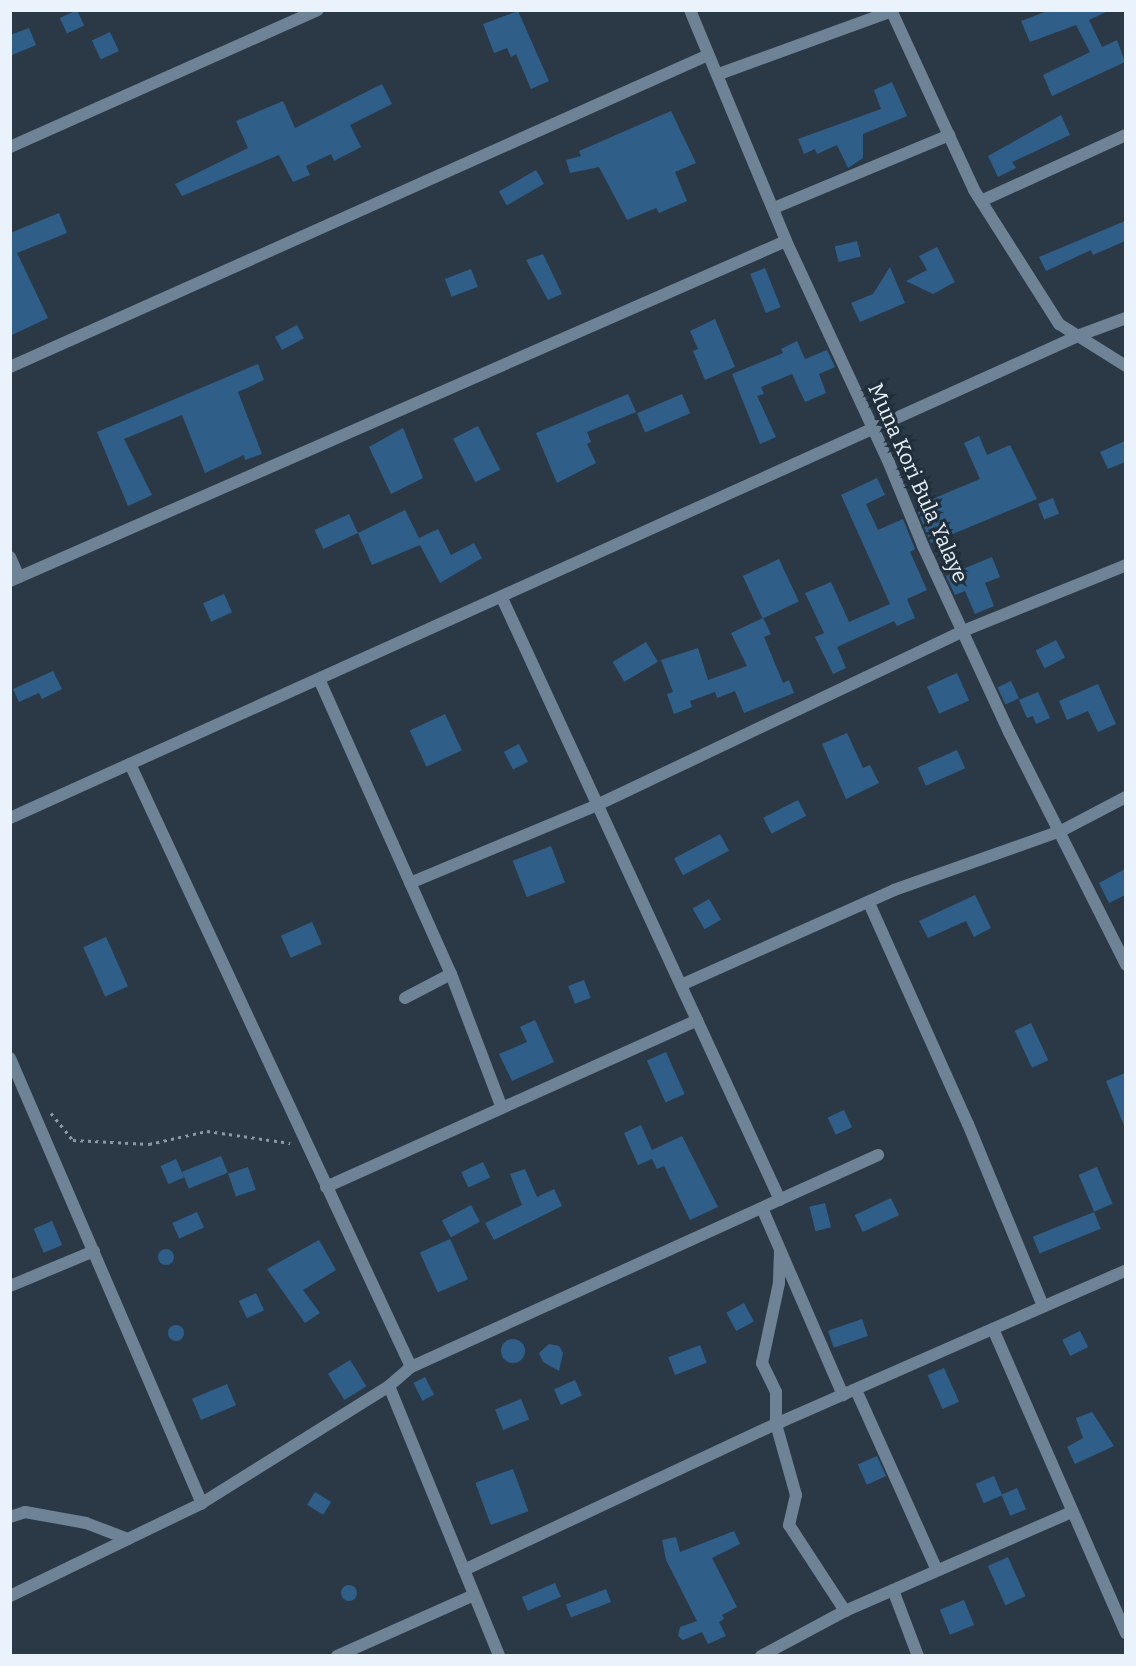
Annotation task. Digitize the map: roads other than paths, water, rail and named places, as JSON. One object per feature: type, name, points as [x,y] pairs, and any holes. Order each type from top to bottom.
[{"type":"street","name":"Muna Kori Bula Yalaye","points":[[690,10],[786,241],[1009,732],[1061,831],[1125,965]]},
{"type":"street","points":[[10,147],[314,11]]},
{"type":"street","points":[[718,74],[892,11],[981,201],[1059,324],[1080,335],[1125,366]]},
{"type":"street","points":[[10,367],[708,55]]},
{"type":"street","points":[[774,208],[949,135]]},
{"type":"street","points":[[981,201],[1125,135]]},
{"type":"street","points":[[10,557],[15,579],[786,241]]},
{"type":"street","points":[[10,818],[874,431],[1080,335],[1125,318]]},
{"type":"street","points":[[410,883],[597,805],[963,631],[1125,565]]},
{"type":"street","points":[[502,598],[780,1200]]},
{"type":"street","points":[[319,679],[451,974],[502,1108]]},
{"type":"street","points":[[130,764],[411,1367]]},
{"type":"street","points":[[681,985],[894,890],[1061,831],[1125,797]]},
{"type":"street","points":[[869,903],[968,1124],[1044,1306]]},
{"type":"street","points":[[405,998],[451,974]]},
{"type":"street","points":[[326,1187],[697,1020]]},
{"type":"street","points":[[10,1058],[14,1075],[94,1251],[202,1503]]},
{"type":"street","points":[[10,1596],[202,1503],[389,1386],[411,1367],[878,1155]]},
{"type":"street","points":[[762,1208],[843,1395]]},
{"type":"street","points":[[10,1286],[94,1251]]},
{"type":"street","points":[[780,1251],[779,1283],[762,1363],[776,1392],[776,1424],[796,1495],[789,1525],[845,1611]]},
{"type":"street","points":[[464,1570],[776,1424],[1125,1270]]},
{"type":"street","points":[[993,1329],[1125,1633]]},
{"type":"street","points":[[389,1386],[499,1656]]},
{"type":"street","points":[[856,1390],[937,1570]]},
{"type":"street","points":[[10,1517],[25,1512],[86,1522],[128,1539]]},
{"type":"street","points":[[762,1656],[845,1611],[1072,1512]]},
{"type":"street","points":[[893,1590],[918,1656]]},
{"type":"street","points":[[337,1656],[474,1595]]}]
